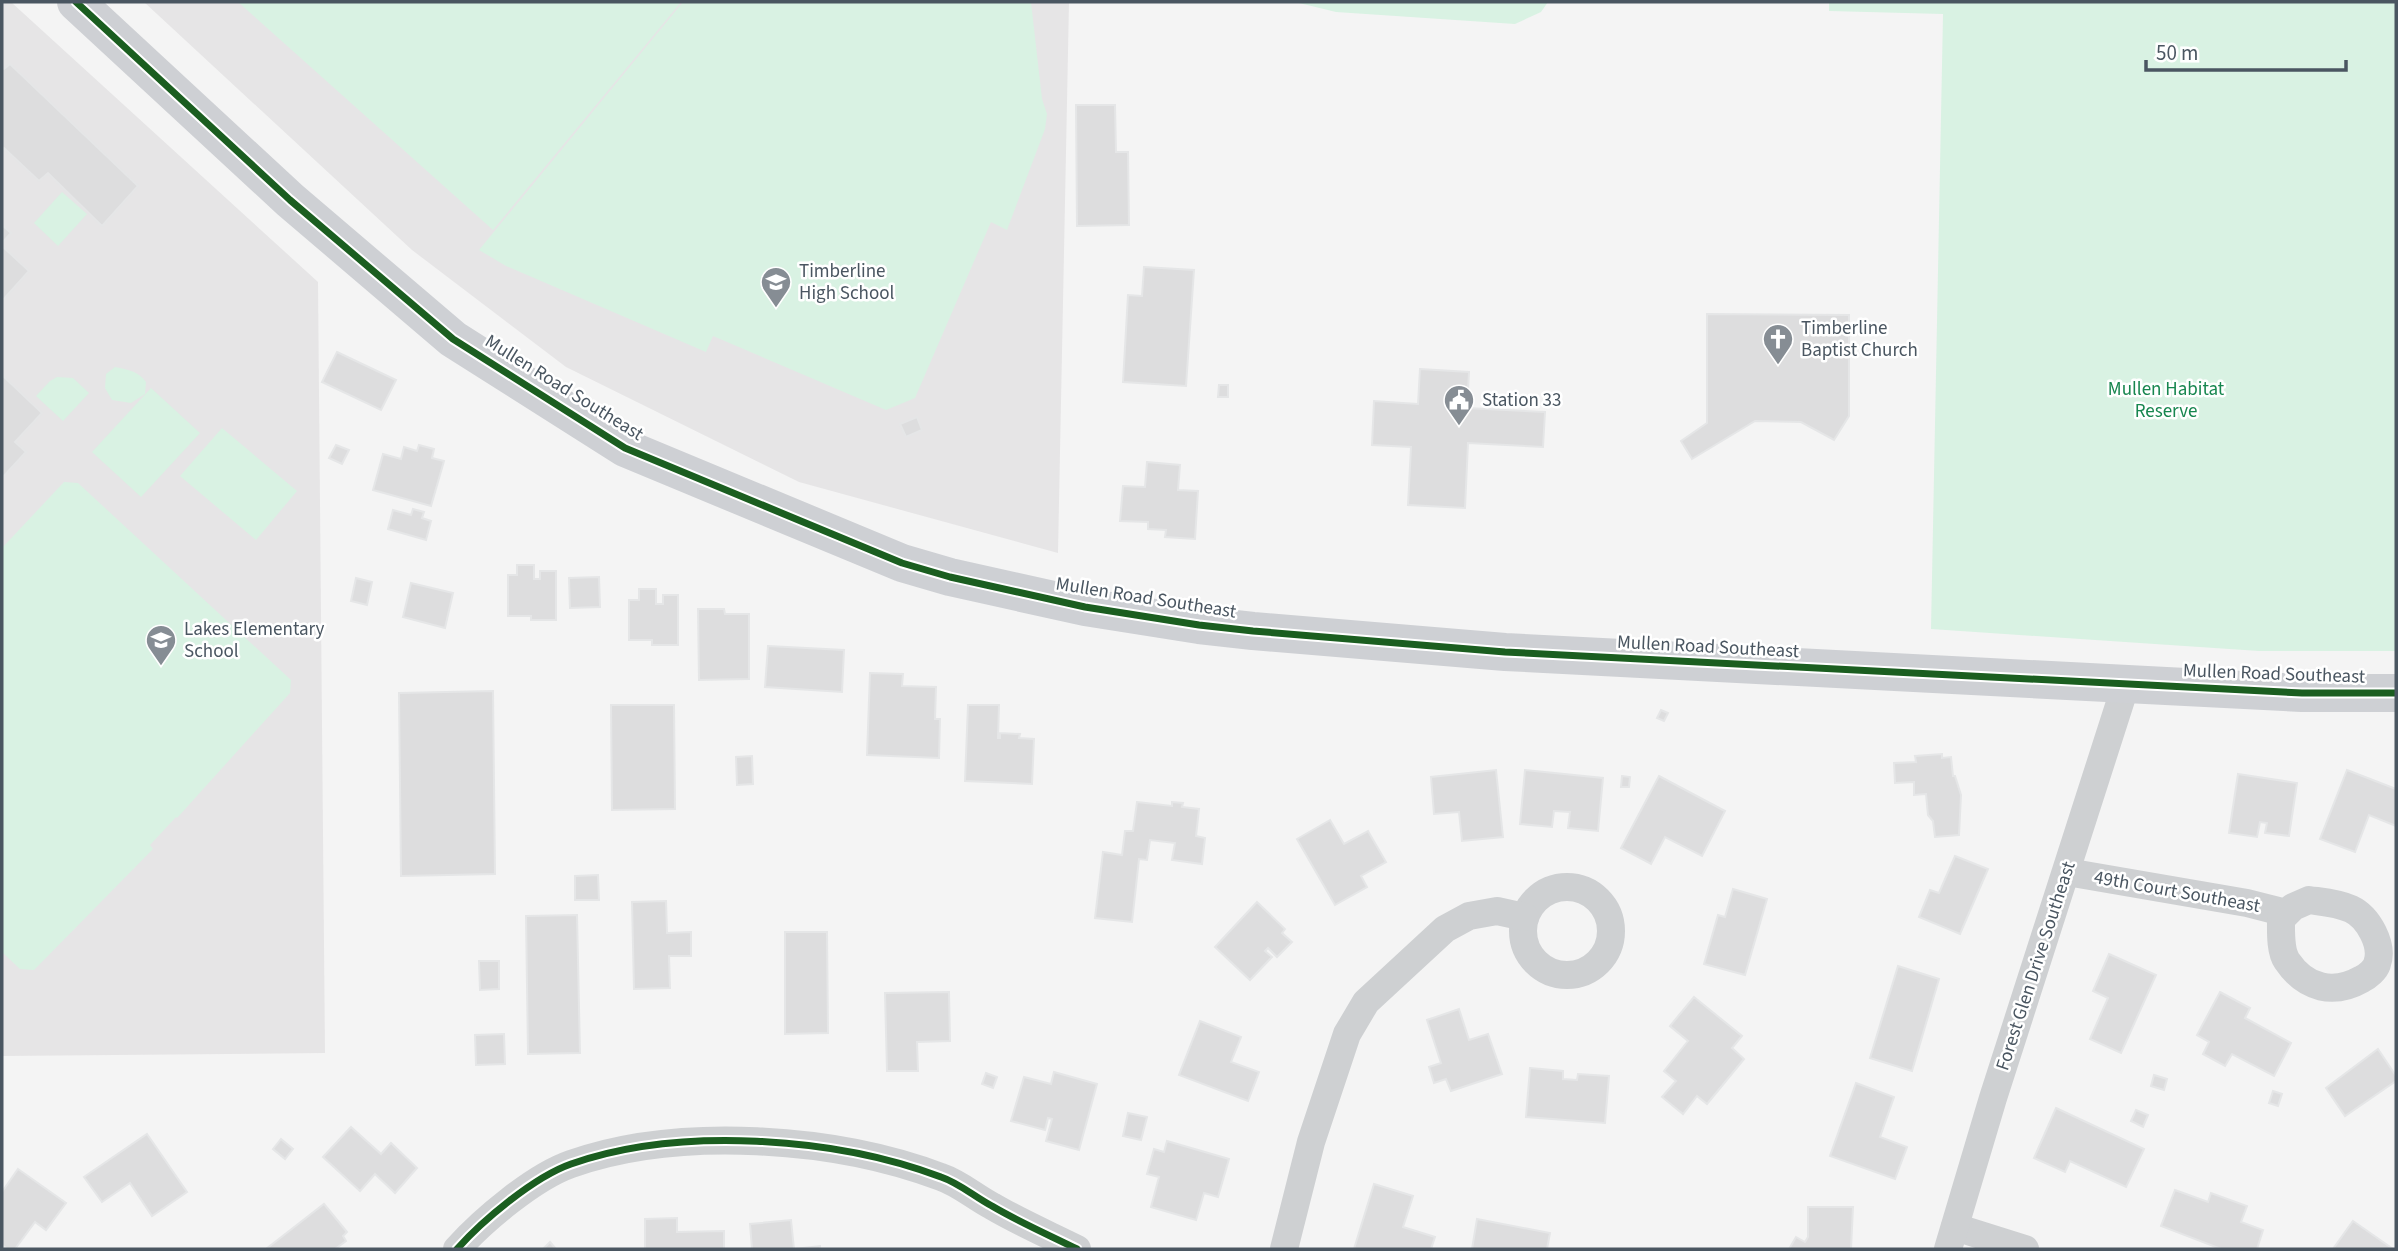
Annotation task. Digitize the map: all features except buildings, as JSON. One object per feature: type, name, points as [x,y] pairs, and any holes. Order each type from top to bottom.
[{"type":"street","name":"Mullen Road Southeast","points":[[76,2],[289,200],[453,339],[625,448],[902,563],[950,577],[1085,607],[1253,631],[1505,652],[2302,694],[2396,694]]},
{"type":"street","name":"Forest Glen Drive Southeast","points":[[1951,1238],[1993,1098],[2126,684]]},
{"type":"street","name":"49th Court Southeast","points":[[2067,872],[2247,903],[2286,913]]},
{"type":"street","points":[[1284,1249],[1315,1130],[1347,1034],[1367,1002],[1445,929],[1469,916],[1497,911],[1525,917]]},
{"type":"street","points":[[457,1249],[479,1225],[529,1188],[569,1164],[635,1148],[681,1143],[752,1141],[808,1145],[884,1157],[945,1178],[993,1207],[1077,1249]]},
{"type":"street","points":[[1951,1238],[2025,1249]]},
{"type":"shaded area","name":"Lakes Elementary School","points":[[2,2],[11,2],[318,282],[325,1053],[2,1056]]},
{"type":"shaded area","name":"Timberline High School","points":[[144,2],[1069,2],[1058,553],[799,482],[566,367],[412,250]]},
{"type":"green space","points":[[238,2],[681,2],[493,230]]},
{"type":"green space","points":[[683,2],[1031,2],[1042,99],[1047,114],[1045,129],[1007,230],[991,222],[915,398],[886,410],[713,336],[706,352],[506,266],[479,250]]},
{"type":"green space","points":[[1295,2],[1548,2],[1541,12],[1515,24],[1336,12]]},
{"type":"green space","name":"Mullen Habitat Reserve","points":[[1829,2],[2396,2],[2396,651],[2259,651],[1931,629],[1943,14],[1829,11]]},
{"type":"green space","points":[[62,192],[87,214],[58,246],[34,223]]},
{"type":"green space","points":[[115,367],[140,375],[146,382],[145,394],[131,403],[112,400],[105,388],[106,374]]},
{"type":"green space","points":[[57,377],[73,378],[89,393],[63,421],[36,396]]},
{"type":"green space","points":[[151,388],[200,433],[141,497],[92,452]]},
{"type":"green space","points":[[222,428],[297,491],[256,540],[180,476]]},
{"type":"green space","points":[[64,482],[78,483],[291,680],[290,693],[150,845],[153,849],[34,970],[20,969],[2,952],[2,548]]},
{"type":"cycle path","points":[[76,2],[290,200],[453,339],[625,448],[902,563],[950,577],[1085,607],[1253,631],[1505,652],[2302,693],[2396,693]]},
{"type":"cycle path","points":[[457,1249],[510,1200],[557,1170],[614,1152],[659,1144],[708,1141],[806,1145],[899,1163],[961,1186],[1013,1218],[1077,1249]]},
{"type":"place","name":"Timberline High School","points":[[776,309]]},
{"type":"place","name":"Timberline Baptist Church","points":[[1778,366]]},
{"type":"place","name":"Station 33","points":[[1459,427]]},
{"type":"place","name":"Lakes Elementary School","points":[[161,667]]}]
